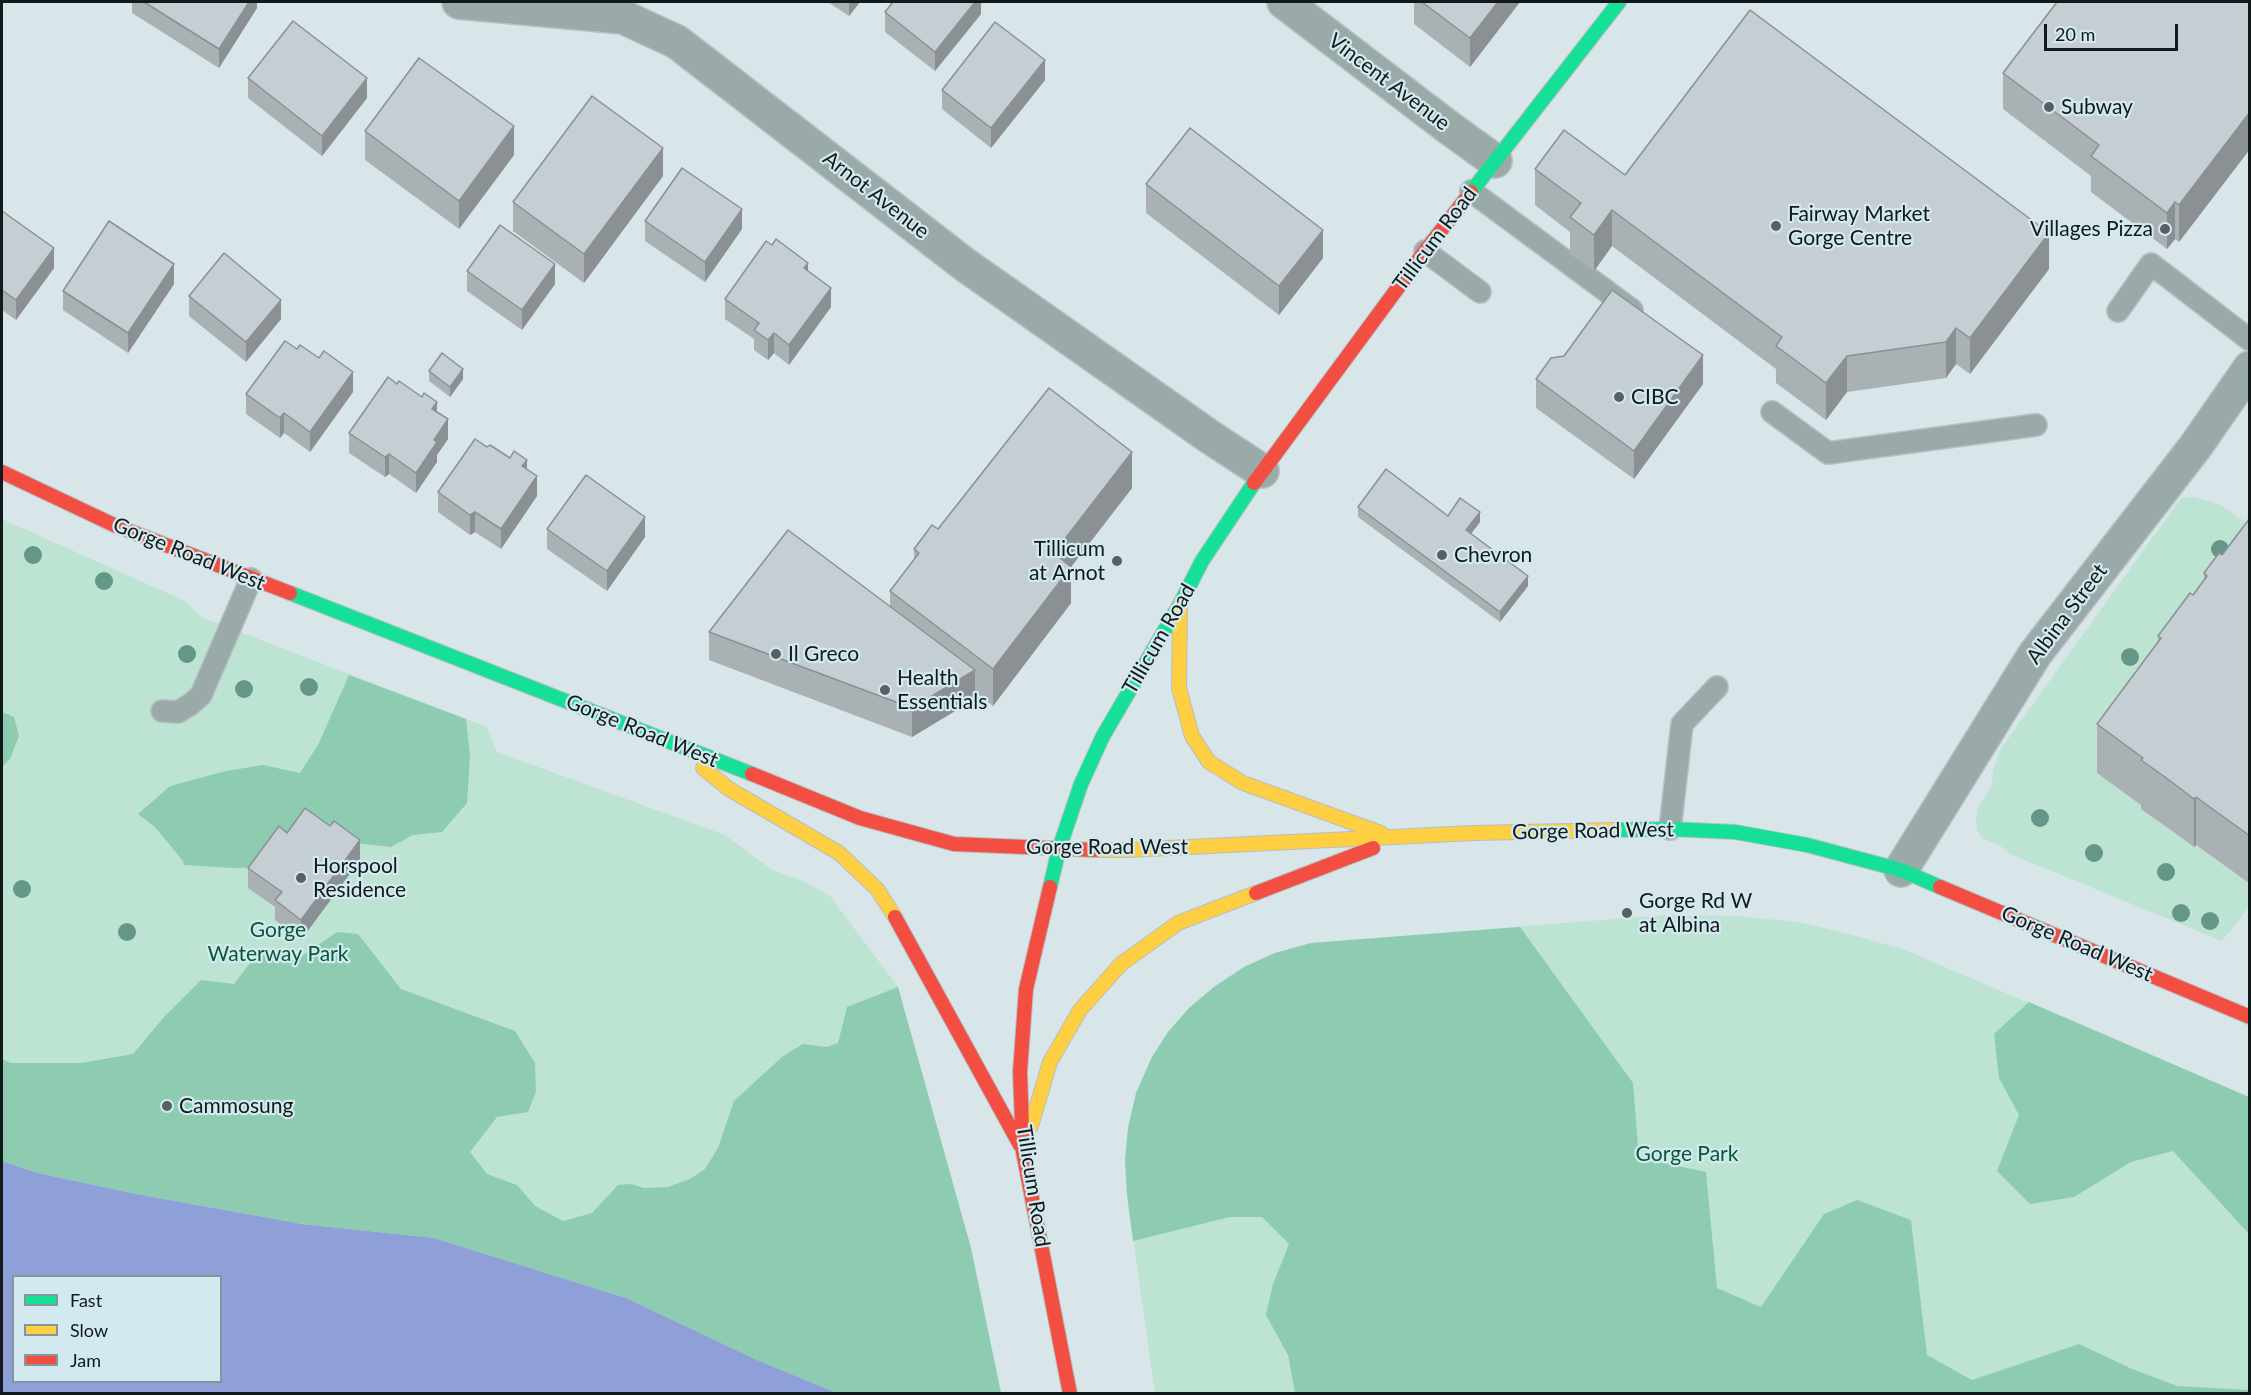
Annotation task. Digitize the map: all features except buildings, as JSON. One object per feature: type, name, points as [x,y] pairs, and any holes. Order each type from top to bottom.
[{"type":"main road","name":"Tillicum Road","points":[[1070,1394],[1023,1152],[1020,1071],[1026,989],[1059,849],[1081,784],[1103,736],[1180,604],[1202,561],[1262,471],[1425,251],[1618,2]]},
{"type":"main road","name":"Gorge Road West","points":[[2,472],[114,525],[443,652],[860,818],[954,844],[1128,850],[1474,833],[1670,829],[1735,832],[1807,845],[1901,870],[2250,1017]]},
{"type":"main road","points":[[1180,604],[1179,688],[1192,736],[1209,762],[1243,783],[1397,838]]},
{"type":"main road","points":[[672,743],[729,789],[840,853],[877,889],[903,928],[1023,1152]]},
{"type":"main road","points":[[1023,1152],[1050,1062],[1080,1010],[1121,964],[1178,923],[1397,838]]},
{"type":"street","name":"Arnot Avenue","points":[[459,2],[624,17],[678,42],[964,264],[1262,471]]},
{"type":"street","name":"Vincent Avenue","points":[[1284,2],[1495,161]]},
{"type":"street","name":"Albina Street","points":[[1901,870],[2035,654],[2195,447],[2250,368]]},
{"type":"lane","points":[[1471,191],[1645,319]]},
{"type":"lane","points":[[1425,251],[1480,292]]},
{"type":"lane","points":[[2118,311],[2151,264],[2250,340]]},
{"type":"lane","points":[[1772,412],[1828,453],[2036,425]]},
{"type":"lane","points":[[162,711],[178,712],[201,695],[251,579]]},
{"type":"lane","points":[[1670,829],[1682,724],[1717,687]]},
{"type":"green space","points":[[2194,497],[2219,504],[2249,524],[2143,806],[2165,826],[2194,847],[2196,845],[2249,884],[2249,907],[2222,941],[2010,854],[2002,847],[1983,839],[1977,830],[1976,818],[1978,808],[1992,785],[1993,771],[2000,750],[2181,498]]},
{"type":"green space","name":"Gorge Waterway Park","points":[[2,519],[187,602],[201,617],[487,727],[497,752],[725,835],[771,869],[805,882],[830,896],[898,987],[971,1248],[1001,1393],[837,1393],[831,1389],[2,1161]]},
{"type":"green space","points":[[349,675],[466,719],[470,756],[467,803],[442,832],[413,835],[391,847],[334,841],[263,867],[232,868],[184,865],[155,827],[138,814],[170,786],[226,771],[263,765],[300,773],[318,745]]},
{"type":"green space","points":[[2,712],[14,717],[19,736],[10,759],[2,767]]},
{"type":"green space","name":"Gorge Park","points":[[1665,915],[1735,916],[1798,922],[1905,950],[2249,1097],[2249,1393],[1155,1394],[1127,1195],[1125,1160],[1128,1128],[1136,1093],[1152,1057],[1168,1032],[1189,1008],[1214,987],[1244,967],[1275,953],[1311,943]]},
{"type":"green space","points":[[1520,927],[1633,1083],[1639,1158],[1706,1172],[1717,1288],[1761,1307],[1824,1214],[1857,1200],[1911,1220],[1927,1355],[1972,1380],[2079,1344],[2130,1368],[2177,1386],[2249,1390],[2249,1393],[1295,1393],[1288,1355],[1266,1315],[1273,1284],[1289,1244],[1262,1217],[1230,1217],[1133,1241],[1125,1160],[1128,1128],[1136,1093],[1152,1057],[1168,1032],[1189,1008],[1214,987],[1244,967],[1275,953],[1311,943]]},
{"type":"green space","points":[[337,932],[358,934],[401,989],[515,1031],[535,1063],[536,1092],[528,1112],[497,1117],[470,1152],[487,1174],[517,1185],[535,1206],[563,1221],[592,1213],[618,1185],[631,1184],[644,1188],[668,1187],[690,1179],[705,1169],[718,1148],[734,1101],[782,1057],[803,1044],[827,1047],[838,1043],[847,1007],[898,987],[971,1248],[1001,1393],[837,1393],[757,1360],[626,1298],[434,1238],[302,1224],[136,1194],[38,1173],[2,1161],[2,1059],[11,1063],[81,1063],[133,1054],[165,1016],[201,980],[234,984],[257,954],[296,960]]},
{"type":"green space","points":[[2029,1002],[2249,1097],[2249,1234],[2173,1151],[2131,1162],[2074,1197],[2030,1204],[1997,1171],[2019,1115],[1999,1078],[1994,1034]]},
{"type":"water","points":[[2,1161],[38,1173],[136,1194],[302,1224],[434,1238],[626,1298],[757,1360],[837,1393],[2,1393]]},
{"type":"traffic: fast","points":[[1471,192],[1619,2]]},
{"type":"traffic: fast","points":[[1050,887],[1059,849],[1081,784],[1103,736],[1180,604],[1202,561],[1254,483]]},
{"type":"traffic: fast","points":[[290,593],[752,774]]},
{"type":"traffic: fast","points":[[1615,830],[1670,829],[1735,832],[1807,845],[1901,870],[1940,887]]},
{"type":"traffic: slow","points":[[1180,605],[1179,688],[1192,736],[1209,762],[1243,783],[1381,833]]},
{"type":"traffic: slow","points":[[703,768],[729,789],[839,853],[877,889],[895,917]]},
{"type":"traffic: slow","points":[[1095,850],[1474,833],[1615,830]]},
{"type":"traffic: slow","points":[[1031,1126],[1050,1062],[1080,1010],[1121,964],[1178,923],[1256,893]]},
{"type":"traffic: jam","points":[[1254,483],[1471,192]]},
{"type":"traffic: jam","points":[[2,472],[114,525],[290,593]]},
{"type":"traffic: jam","points":[[752,774],[860,818],[954,844],[1095,850]]},
{"type":"traffic: jam","points":[[1256,893],[1373,848]]},
{"type":"traffic: jam","points":[[1050,887],[1026,989],[1020,1072],[1023,1152],[1070,1394]]},
{"type":"traffic: jam","points":[[1940,887],[2250,1017]]},
{"type":"traffic: jam","points":[[895,917],[1020,1145]]},
{"type":"place","name":"Subway","points":[[2049,107]]},
{"type":"place","name":"Fairway Market Gorge Centre","points":[[1776,226]]},
{"type":"place","name":"Villages Pizza","points":[[2165,229]]},
{"type":"place","name":"CIBC","points":[[1619,397]]},
{"type":"place","name":"Chevron","points":[[1442,555]]},
{"type":"place","name":"Tillicum at Arnot","points":[[1117,561]]},
{"type":"place","name":"Il Greco","points":[[776,654]]},
{"type":"place","name":"Health Essentials","points":[[885,690]]},
{"type":"place","name":"Horspool Residence","points":[[301,878]]},
{"type":"place","name":"Gorge Rd W at Albina","points":[[1627,913]]},
{"type":"place","name":"Cammosung","points":[[167,1106]]}]
